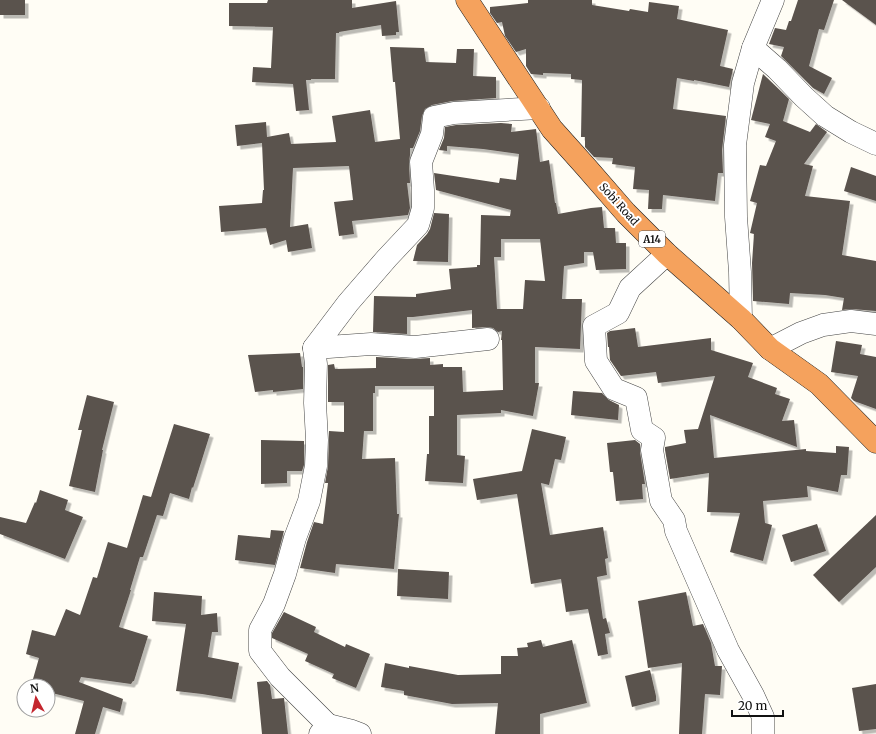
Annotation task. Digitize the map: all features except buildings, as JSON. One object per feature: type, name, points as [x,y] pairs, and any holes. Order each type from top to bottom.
[{"type":"highway","name":"Sobi Road","points":[[467,0],[552,129],[626,213],[667,254],[741,319],[770,349],[819,384],[876,442]]},
{"type":"street","points":[[741,319],[740,272],[736,217],[735,145],[743,83],[753,48],[773,0]]},
{"type":"street","points":[[753,48],[777,69],[825,116],[851,132],[876,144]]},
{"type":"street","points":[[360,734],[352,731],[324,730],[260,651],[260,630],[274,604],[285,574],[295,538],[309,501],[316,466],[316,364],[314,348],[348,303],[418,225],[423,208],[421,162],[432,134],[434,117],[454,113],[539,108]]},
{"type":"street","points":[[667,254],[630,288],[618,313],[594,326],[596,361],[614,389],[636,398],[642,430],[654,438],[652,450],[661,501],[674,520],[676,531],[728,650],[764,717],[763,734]]},
{"type":"street","points":[[770,349],[823,325],[851,321],[876,324]]},
{"type":"street","points":[[314,348],[371,344],[415,347],[488,340]]}]
